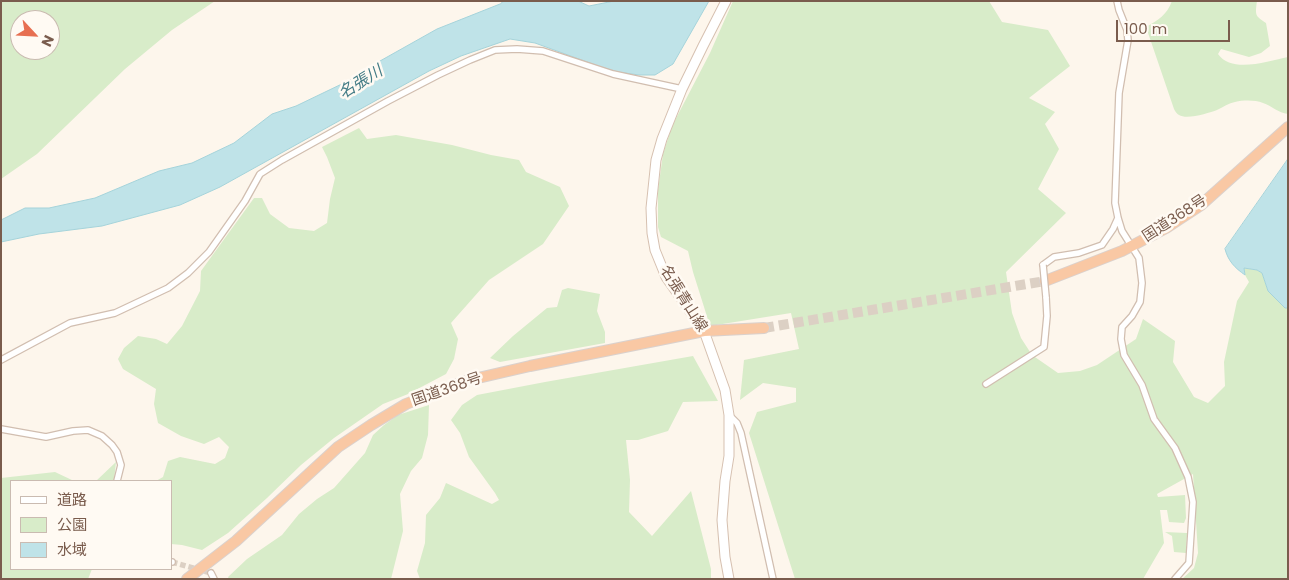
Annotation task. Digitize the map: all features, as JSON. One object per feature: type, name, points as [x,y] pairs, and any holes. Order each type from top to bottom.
[{"type":"highway","name":"国道368号","points":[[1045,280],[1122,252],[1166,228],[1201,205],[1288,127]]},
{"type":"highway","name":"国道368号","points":[[188,579],[236,541],[338,447],[406,404],[465,381],[530,366],[704,331],[764,328]]},
{"type":"main road","name":"名張青山線","points":[[726,1],[682,90],[662,138],[656,160],[651,208],[655,250],[666,277],[704,331],[725,390],[729,415],[729,456],[722,520],[729,579]]},
{"type":"street","points":[[1117,1],[1127,30],[1128,40],[1117,123],[1118,147],[1115,203],[1122,231],[1139,258],[1142,283],[1140,302],[1132,316],[1122,327],[1121,339],[1124,355],[1142,385],[1154,419],[1175,448],[1188,477],[1193,502],[1189,563],[1175,579]]},
{"type":"street","points":[[1,360],[70,323],[115,313],[168,288],[188,273],[209,252],[245,201],[260,174],[388,101],[438,75],[495,50],[517,49],[542,52],[614,74],[682,90]]},
{"type":"street","points":[[986,384],[1044,347],[1047,316],[1043,265],[1054,257],[1079,253],[1102,245],[1118,218]]},
{"type":"street","points":[[729,415],[737,423],[741,433],[773,579]]},
{"type":"street","points":[[1,429],[46,437],[88,430],[102,436],[112,444],[117,452],[121,465],[117,480]]},
{"type":"green space","points":[[1,1],[215,1],[172,30],[125,69],[37,154],[1,179]]},
{"type":"green space","points":[[733,1],[989,1],[1002,22],[1048,30],[1070,66],[1029,98],[1055,112],[1045,124],[1059,149],[1038,189],[1066,213],[1006,272],[1012,313],[1021,338],[1032,355],[1058,373],[1080,371],[1097,365],[1136,339],[1143,319],[1175,341],[1173,362],[1194,397],[1208,403],[1225,386],[1224,362],[1237,301],[1249,282],[1244,268],[1257,270],[1262,273],[1268,291],[1285,308],[1288,308],[1288,579],[1182,579],[1194,568],[1198,553],[1193,474],[1157,494],[1158,497],[1185,495],[1186,518],[1184,523],[1169,522],[1167,510],[1160,510],[1164,543],[1143,579],[795,579],[749,433],[757,412],[796,402],[796,388],[763,383],[740,400],[744,360],[799,349],[791,313],[710,326],[688,251],[661,237],[658,227],[658,190],[663,154],[672,126],[710,53]]},
{"type":"green space","points":[[1172,1],[1257,1],[1257,15],[1266,23],[1270,46],[1261,53],[1249,57],[1221,49],[1218,54],[1224,60],[1241,65],[1288,57],[1288,114],[1257,101],[1242,101],[1228,104],[1198,116],[1187,117],[1178,114],[1174,109],[1146,27],[1165,14]]},
{"type":"green space","points":[[359,128],[367,139],[396,135],[519,160],[526,172],[560,187],[569,206],[543,244],[489,280],[451,323],[458,339],[454,359],[446,374],[408,394],[383,404],[334,438],[301,465],[228,533],[202,550],[172,544],[172,480],[158,480],[163,477],[168,461],[180,457],[215,464],[225,458],[229,447],[219,437],[204,444],[181,436],[158,423],[154,404],[156,389],[123,369],[118,359],[124,348],[138,336],[156,339],[167,344],[182,326],[200,291],[201,271],[254,198],[262,198],[270,214],[289,228],[314,231],[327,223],[335,178],[322,147]]},
{"type":"green space","points":[[568,288],[600,294],[597,311],[605,332],[605,343],[500,362],[490,358],[547,308],[557,307],[562,290]]},
{"type":"green space","points":[[693,356],[718,401],[683,402],[668,431],[638,440],[626,440],[630,480],[629,512],[652,536],[691,491],[711,569],[711,579],[420,579],[417,571],[425,543],[426,515],[440,498],[446,483],[492,504],[499,500],[469,457],[460,433],[451,420],[462,405],[477,395]]},
{"type":"green space","points":[[429,405],[428,435],[422,458],[411,471],[400,494],[403,531],[391,579],[229,579],[228,577],[247,559],[282,535],[299,514],[334,488],[365,453],[373,435],[384,425],[398,415]]},
{"type":"green space","points":[[116,462],[114,480],[97,480]]},
{"type":"green space","points":[[55,472],[72,480],[10,480],[10,570],[92,570],[88,579],[1,579],[1,478]]},
{"type":"green space","points":[[1165,532],[1187,533],[1186,553],[1174,552],[1172,536]]},
{"type":"water","name":"名張川","points":[[504,1],[578,1],[589,6],[614,1],[709,1],[673,64],[655,75],[618,72],[535,43],[510,39],[461,56],[429,71],[220,187],[180,205],[102,226],[39,234],[1,242],[1,220],[25,208],[49,208],[95,198],[159,171],[192,163],[234,143],[272,114],[296,106],[348,81],[437,29]]},
{"type":"water","points":[[1288,159],[1288,308],[1285,308],[1268,291],[1262,273],[1257,270],[1244,268],[1245,275],[1232,264],[1225,249]]},
{"type":"tunnel","points":[[764,328],[1045,281]]},
{"type":"tunnel","points":[[172,562],[211,573]]}]
